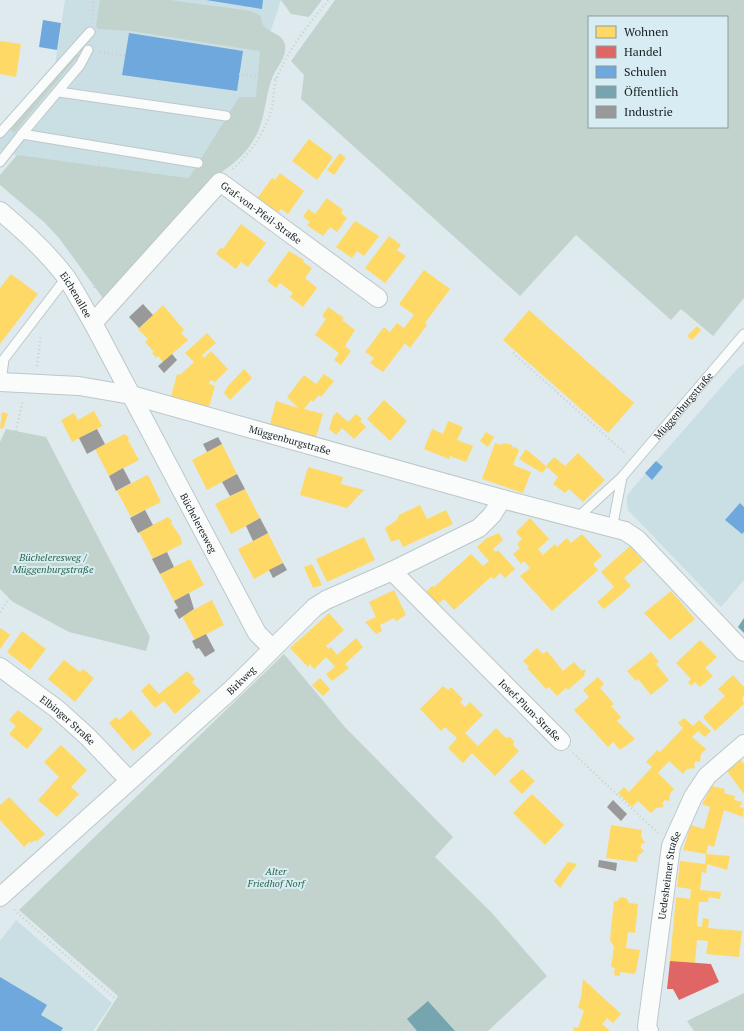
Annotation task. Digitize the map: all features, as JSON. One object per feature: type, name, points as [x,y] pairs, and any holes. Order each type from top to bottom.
[{"type":"street","name":"Graf-von-Pfeil-Straße","points":[[93,323],[220,182],[378,298]]},
{"type":"street","name":"Eichenallee","points":[[0,211],[26,233],[53,261],[66,278],[93,323],[131,395]]},
{"type":"street","name":"Müggenburgstraße","points":[[1,382],[79,386],[131,395],[502,500],[625,531],[637,539],[744,652]]},
{"type":"street","name":"Bücheleresweg","points":[[131,395],[257,633],[272,648]]},
{"type":"street","name":"Birkweg","points":[[6,902],[129,780],[232,689],[315,607],[326,600],[392,571],[479,528],[492,515],[502,500]]},
{"type":"street","name":"Josef-Plum-Straße","points":[[392,571],[561,741]]},
{"type":"street","name":"Elbinger Straße","points":[[0,667],[57,709],[88,737],[129,780]]},
{"type":"street","name":"Uedesheimer Straße","points":[[649,1031],[647,1027],[671,846],[693,797],[708,776],[744,744]]},
{"type":"lane","points":[[0,133],[90,32]]},
{"type":"lane","points":[[0,162],[22,134],[59,92],[80,65],[88,50]]},
{"type":"lane","points":[[59,92],[226,116]]},
{"type":"lane","points":[[22,134],[198,163]]},
{"type":"lane","points":[[1,382],[4,359],[66,278]]},
{"type":"lane","name":"Müggenburgstraße","points":[[576,519],[622,477],[744,334]]},
{"type":"lane","name":"Müggenburgstraße","points":[[612,528],[622,477]]},
{"type":"path","points":[[220,182],[244,159],[263,132],[272,107],[276,80],[291,51],[311,21],[328,0]]},
{"type":"path","points":[[88,50],[126,56]]},
{"type":"path","points":[[240,74],[276,80]]},
{"type":"path","points":[[94,288],[101,214],[97,174]]},
{"type":"path","points":[[0,463],[9,448],[40,348],[41,311]]},
{"type":"path","points":[[513,353],[635,462]]},
{"type":"path","points":[[0,574],[15,590],[66,618],[83,625],[88,624],[91,621],[99,601],[101,590],[99,581],[93,570],[77,558],[65,544],[51,507],[41,496],[34,469],[26,460],[9,448]]},
{"type":"path","points":[[0,612],[15,590]]},
{"type":"path","points":[[200,795],[182,773],[218,741],[237,728],[256,719],[269,716],[424,859],[493,935],[503,955],[502,969],[496,979],[482,987],[473,986],[451,973]]},
{"type":"path","points":[[75,934],[208,786],[231,765],[248,754],[291,736]]},
{"type":"path","name":"Josef-Plum-Straße","points":[[561,741],[671,846]]},
{"type":"path","points":[[229,801],[256,781],[312,756]]},
{"type":"path","points":[[148,764],[167,783],[289,872],[333,910],[367,948],[414,1006]]},
{"type":"path","points":[[251,817],[282,797],[336,777]]},
{"type":"path","points":[[208,786],[281,839]]},
{"type":"path","points":[[266,855],[281,839],[308,816],[348,788]]},
{"type":"path","points":[[329,874],[403,793]]},
{"type":"path","points":[[203,968],[239,926],[289,872],[361,801]]},
{"type":"path","points":[[388,825],[411,802]]},
{"type":"path","points":[[176,822],[152,804],[52,915],[182,1031]]},
{"type":"path","points":[[64,926],[165,814]]},
{"type":"path","points":[[373,913],[448,835]]},
{"type":"path","points":[[350,894],[401,837]]},
{"type":"path","points":[[183,874],[215,838],[235,853]]},
{"type":"path","points":[[245,840],[225,865],[252,885],[273,861]]},
{"type":"path","points":[[153,847],[239,926],[254,945],[347,1031]]},
{"type":"path","points":[[307,855],[389,927]]},
{"type":"path","points":[[133,870],[313,1031]]},
{"type":"path","points":[[215,904],[241,877]]},
{"type":"path","points":[[254,945],[308,888]]},
{"type":"path","points":[[6,902],[151,1031],[184,991]]},
{"type":"path","points":[[367,948],[412,904]]},
{"type":"path","points":[[286,910],[341,956],[403,1017]]},
{"type":"path","points":[[124,979],[181,913]]},
{"type":"path","points":[[267,930],[381,1031]]},
{"type":"path","points":[[397,1031],[403,1017],[414,1006],[493,935]]},
{"type":"path","points":[[191,957],[203,968],[214,977],[195,1000],[171,980],[191,957]]},
{"type":"path","points":[[216,1031],[258,982]]},
{"type":"path","points":[[440,983],[477,1022]]},
{"type":"path","points":[[297,1031],[336,991]]},
{"type":"path","points":[[430,992],[468,1031]]},
{"type":"shaded area","points":[[65,0],[281,0],[269,36],[260,96],[189,178],[19,156],[0,151],[0,128],[55,65]]},
{"type":"shaded area","points":[[744,364],[744,580],[721,607],[628,510],[627,496],[737,369]]},
{"type":"shaded area","points":[[16,920],[112,1003],[93,1031],[0,1031],[0,941]]},
{"type":"green space","points":[[100,0],[170,0],[251,11],[261,16],[261,20],[266,28],[282,38],[285,45],[283,59],[271,81],[261,123],[252,143],[236,162],[216,175],[105,301],[59,238],[44,222],[0,185],[0,175],[17,155],[189,178],[239,97],[256,97],[260,51],[131,31],[98,29],[96,26]]},
{"type":"green space","points":[[281,0],[322,0],[309,17],[291,14]]},
{"type":"green space","points":[[335,0],[744,0],[744,298],[713,336],[681,309],[671,320],[576,235],[520,296],[301,99],[304,75],[291,61]]},
{"type":"green space","points":[[76,52],[79,55],[14,133],[10,129]]},
{"type":"green space","name":"Bücheleresweg / Müggenburgstraße","points":[[6,429],[46,437],[150,637],[146,651],[69,632],[13,602],[0,589],[0,442]]},
{"type":"green space","name":"Alter Friedhof Norf","points":[[284,654],[344,726],[453,837],[435,857],[490,911],[547,976],[488,1031],[96,1031],[118,996],[19,910]]},
{"type":"green space","points":[[744,993],[744,1031],[694,1031],[687,1021]]},
{"type":"building: Wohnen","points":[[0,41],[21,44],[16,77],[0,74]]},
{"type":"building: Wohnen","points":[[309,139],[333,157],[317,180],[292,161]]},
{"type":"building: Wohnen","points":[[340,153],[346,158],[334,175],[327,170]]},
{"type":"building: Wohnen","points":[[280,173],[304,191],[288,214],[281,209],[276,215],[256,200],[272,178],[275,180]]},
{"type":"building: Wohnen","points":[[327,198],[343,210],[341,213],[347,218],[337,232],[330,227],[323,236],[307,225],[310,222],[303,217],[308,209],[315,214]]},
{"type":"building: Wohnen","points":[[355,221],[379,236],[364,256],[357,251],[352,258],[336,247]]},
{"type":"building: Wohnen","points":[[241,224],[266,243],[248,267],[241,262],[236,269],[216,254],[221,247],[223,249]]},
{"type":"building: Wohnen","points":[[389,236],[401,245],[397,250],[406,256],[385,283],[365,268]]},
{"type":"building: Wohnen","points":[[289,251],[304,260],[303,262],[312,268],[305,278],[317,288],[303,307],[290,297],[293,293],[280,283],[276,288],[267,281]]},
{"type":"building: Wohnen","points":[[424,270],[450,289],[425,323],[427,325],[410,348],[405,343],[383,372],[370,363],[374,358],[365,352],[384,327],[390,332],[397,323],[404,328],[414,315],[399,304]]},
{"type":"building: Wohnen","points":[[11,274],[38,294],[0,344],[0,288]]},
{"type":"building: Wohnen","points":[[163,305],[184,330],[181,333],[188,340],[163,362],[158,356],[156,358],[152,353],[154,352],[145,342],[148,339],[138,329]]},
{"type":"building: Wohnen","points":[[328,307],[344,318],[342,320],[355,330],[345,346],[351,351],[341,365],[334,360],[339,353],[315,335],[326,319],[322,316]]},
{"type":"building: Wohnen","points":[[529,310],[634,403],[608,433],[503,340]]},
{"type":"building: Wohnen","points":[[697,326],[701,330],[692,340],[687,336]]},
{"type":"building: Wohnen","points":[[207,333],[216,343],[202,355],[204,358],[211,351],[228,369],[215,382],[210,380],[209,384],[215,386],[209,407],[171,397],[177,374],[180,375],[194,362],[185,353]]},
{"type":"building: Wohnen","points":[[244,369],[252,378],[230,400],[224,393],[228,386]]},
{"type":"building: Wohnen","points":[[324,374],[334,381],[321,397],[319,395],[313,402],[311,400],[304,409],[323,414],[316,437],[270,424],[276,401],[298,408],[287,397],[304,375],[316,384]]},
{"type":"building: Wohnen","points":[[384,400],[407,421],[390,441],[367,419]]},
{"type":"building: Wohnen","points":[[94,411],[102,426],[72,442],[61,420],[74,413],[78,420]]},
{"type":"building: Wohnen","points":[[2,412],[8,414],[3,429],[0,428]]},
{"type":"building: Wohnen","points":[[337,412],[348,422],[356,414],[362,419],[360,421],[366,427],[354,439],[342,428],[336,435],[329,429],[333,416]]},
{"type":"building: Wohnen","points":[[448,421],[463,427],[457,440],[473,446],[466,462],[450,456],[449,459],[424,449],[432,429],[443,434]]},
{"type":"building: Wohnen","points":[[486,432],[494,437],[488,447],[480,441]]},
{"type":"building: Wohnen","points":[[125,434],[129,438],[128,440],[139,460],[109,476],[95,449]]},
{"type":"building: Wohnen","points":[[495,443],[512,445],[512,449],[513,446],[519,450],[513,465],[531,472],[523,493],[482,479]]},
{"type":"building: Wohnen","points":[[222,444],[237,474],[207,490],[192,460]]},
{"type":"building: Wohnen","points":[[526,449],[546,466],[554,457],[565,466],[578,453],[605,480],[583,502],[569,489],[565,493],[553,484],[558,477],[547,467],[542,473],[519,459]]},
{"type":"building: Wohnen","points":[[308,467],[343,477],[341,484],[364,490],[347,508],[300,495]]},
{"type":"building: Wohnen","points":[[147,475],[161,502],[131,517],[117,491]]},
{"type":"building: Wohnen","points":[[245,489],[260,518],[231,534],[215,504]]},
{"type":"building: Wohnen","points":[[420,505],[427,519],[446,510],[453,524],[403,547],[399,539],[391,542],[385,528],[397,520],[399,515]]},
{"type":"building: Wohnen","points":[[168,517],[172,521],[171,523],[181,538],[182,544],[153,559],[139,532]]},
{"type":"building: Wohnen","points":[[530,518],[549,539],[538,549],[543,555],[555,544],[557,547],[567,538],[571,543],[582,534],[602,556],[593,564],[598,570],[552,611],[520,576],[530,568],[524,561],[521,564],[513,554],[520,548],[517,544],[522,539],[516,532]]},
{"type":"building: Wohnen","points":[[268,533],[283,563],[254,579],[238,549]]},
{"type":"building: Wohnen","points":[[499,533],[503,540],[493,549],[496,552],[498,550],[515,569],[505,578],[500,573],[494,579],[491,577],[454,610],[444,599],[437,605],[424,593],[432,586],[434,587],[471,554],[483,566],[489,561],[477,547],[487,538]]},
{"type":"building: Wohnen","points":[[364,537],[375,560],[327,582],[316,559]]},
{"type":"building: Wohnen","points":[[630,546],[643,561],[624,578],[631,586],[604,609],[597,602],[614,587],[601,572]]},
{"type":"building: Wohnen","points":[[190,559],[204,585],[174,601],[160,574]]},
{"type":"building: Wohnen","points":[[312,564],[322,585],[313,588],[304,567]]},
{"type":"building: Wohnen","points":[[394,590],[406,615],[396,621],[394,618],[380,625],[382,631],[376,634],[365,622],[376,617],[369,602]]},
{"type":"building: Wohnen","points":[[671,591],[695,619],[670,640],[644,613]]},
{"type":"building: Wohnen","points":[[212,600],[224,625],[195,640],[182,616]]},
{"type":"building: Wohnen","points":[[329,613],[344,630],[326,646],[329,649],[331,647],[337,655],[356,638],[363,647],[345,664],[349,668],[332,681],[326,674],[335,667],[326,657],[314,669],[310,664],[308,667],[290,648]]},
{"type":"building: Wohnen","points":[[1,628],[10,635],[0,649],[0,630]]},
{"type":"building: Wohnen","points":[[22,631],[46,649],[30,670],[7,652]]},
{"type":"building: Wohnen","points":[[700,640],[717,657],[705,668],[713,676],[700,687],[695,682],[691,686],[688,682],[691,679],[676,663]]},
{"type":"building: Wohnen","points":[[537,648],[543,654],[547,651],[563,671],[574,662],[582,671],[584,669],[586,671],[584,673],[585,675],[568,690],[566,688],[557,696],[549,687],[546,689],[527,668],[529,667],[523,661]]},
{"type":"building: Wohnen","points":[[651,652],[659,662],[656,664],[669,680],[651,695],[638,679],[636,681],[627,671]]},
{"type":"building: Wohnen","points":[[64,660],[80,672],[83,669],[94,678],[75,702],[48,679]]},
{"type":"building: Wohnen","points":[[187,671],[195,679],[192,682],[201,691],[175,714],[164,701],[155,708],[141,691],[149,683],[159,694]]},
{"type":"building: Wohnen","points":[[733,675],[744,687],[744,696],[742,698],[744,704],[715,731],[703,717],[725,696],[718,689]]},
{"type":"building: Wohnen","points":[[598,677],[604,684],[600,688],[614,704],[611,706],[621,717],[617,721],[635,739],[620,750],[613,742],[608,747],[574,710],[589,697],[583,690]]},
{"type":"building: Wohnen","points":[[320,678],[330,689],[323,696],[312,685]]},
{"type":"building: Wohnen","points":[[443,686],[448,690],[451,687],[463,699],[460,702],[465,707],[470,702],[483,715],[465,733],[478,746],[496,728],[506,738],[510,737],[514,741],[513,745],[519,751],[495,776],[472,753],[463,763],[448,748],[457,738],[445,727],[441,731],[420,709]]},
{"type":"building: Wohnen","points":[[18,710],[43,729],[27,749],[9,734],[16,726],[9,720]]},
{"type":"building: Wohnen","points":[[131,710],[152,734],[133,751],[109,723],[116,717],[119,720]]},
{"type":"building: Wohnen","points":[[684,718],[693,726],[699,720],[711,731],[705,737],[698,731],[692,737],[706,749],[701,754],[700,762],[696,761],[694,764],[695,768],[687,769],[683,774],[669,761],[658,773],[674,789],[670,794],[669,801],[665,800],[662,803],[664,807],[656,808],[651,813],[638,801],[632,807],[618,793],[624,787],[629,792],[652,767],[646,762],[657,750],[660,752],[683,728],[678,723]]},
{"type":"building: Wohnen","points":[[61,745],[87,770],[71,787],[79,794],[57,817],[38,800],[59,777],[44,762]]},
{"type":"building: Wohnen","points":[[741,760],[744,764],[744,794],[727,771]]},
{"type":"building: Wohnen","points":[[522,769],[535,781],[522,794],[509,781]]},
{"type":"building: Wohnen","points":[[712,786],[725,789],[724,793],[735,796],[734,800],[742,802],[740,807],[744,808],[743,817],[724,810],[714,847],[708,845],[706,854],[683,850],[691,825],[704,829],[710,807],[702,804]]},
{"type":"building: Wohnen","points":[[532,794],[564,825],[545,845],[513,813]]},
{"type":"building: Wohnen","points":[[9,797],[45,834],[36,842],[35,840],[31,843],[29,842],[24,847],[0,820],[0,805]]},
{"type":"building: Wohnen","points":[[611,825],[642,830],[641,836],[645,843],[641,844],[641,848],[644,851],[638,856],[637,862],[606,858]]},
{"type":"building: Wohnen","points":[[706,854],[730,856],[727,870],[707,864],[706,873],[702,872],[700,890],[721,892],[720,899],[709,897],[708,902],[699,902],[697,926],[702,927],[703,918],[709,919],[708,928],[742,931],[739,957],[706,954],[708,941],[697,940],[695,963],[670,961],[676,897],[690,899],[691,889],[677,887],[680,861],[705,864]]},
{"type":"building: Wohnen","points":[[568,862],[577,864],[560,888],[554,881]]},
{"type":"building: Wohnen","points":[[621,897],[626,898],[629,903],[638,904],[635,933],[628,932],[626,948],[640,950],[636,972],[634,974],[620,972],[620,976],[614,975],[615,968],[611,967],[614,947],[610,940],[614,901],[617,901]]},
{"type":"building: Wohnen","points":[[583,979],[621,1014],[613,1023],[607,1018],[602,1024],[610,1031],[573,1031],[574,1027],[578,1028],[584,1011],[578,1007],[581,998]]},
{"type":"building: Handel","points":[[670,961],[711,964],[719,982],[679,1000],[673,989],[667,989]]},
{"type":"building: Schulen","points":[[206,0],[263,0],[262,9]]},
{"type":"building: Schulen","points":[[43,20],[61,23],[57,50],[39,47]]},
{"type":"building: Schulen","points":[[129,33],[243,51],[237,91],[122,75]]},
{"type":"building: Schulen","points":[[656,461],[663,467],[652,480],[645,473]]},
{"type":"building: Schulen","points":[[740,503],[744,507],[744,532],[742,534],[725,520]]},
{"type":"building: Schulen","points":[[0,977],[47,1005],[41,1015],[63,1028],[61,1031],[0,1031]]},
{"type":"building: Öffentlich","points":[[744,618],[744,633],[738,627]]},
{"type":"building: Öffentlich","points":[[428,1001],[455,1031],[417,1031],[407,1019]]},
{"type":"building: Industrie","points":[[143,304],[153,315],[139,328],[129,317]]},
{"type":"building: Industrie","points":[[172,354],[177,360],[164,373],[158,366]]},
{"type":"building: Industrie","points":[[97,429],[105,444],[87,454],[79,438]]},
{"type":"building: Industrie","points":[[218,437],[222,444],[207,452],[203,444]]},
{"type":"building: Industrie","points":[[123,468],[131,483],[116,491],[109,476]]},
{"type":"building: Industrie","points":[[237,474],[245,489],[230,496],[222,482]]},
{"type":"building: Industrie","points":[[145,510],[153,525],[138,533],[130,518]]},
{"type":"building: Industrie","points":[[260,518],[268,533],[253,541],[246,526]]},
{"type":"building: Industrie","points":[[167,552],[174,567],[160,574],[152,559]]},
{"type":"building: Industrie","points":[[283,563],[287,570],[273,578],[269,570]]},
{"type":"building: Industrie","points":[[189,593],[194,609],[179,619],[174,610],[178,608],[174,601]]},
{"type":"building: Industrie","points":[[206,634],[215,651],[205,657],[199,648],[196,649],[192,641]]},
{"type":"building: Industrie","points":[[613,800],[627,814],[621,821],[607,807]]},
{"type":"building: Industrie","points":[[599,860],[617,863],[616,871],[598,867]]}]
